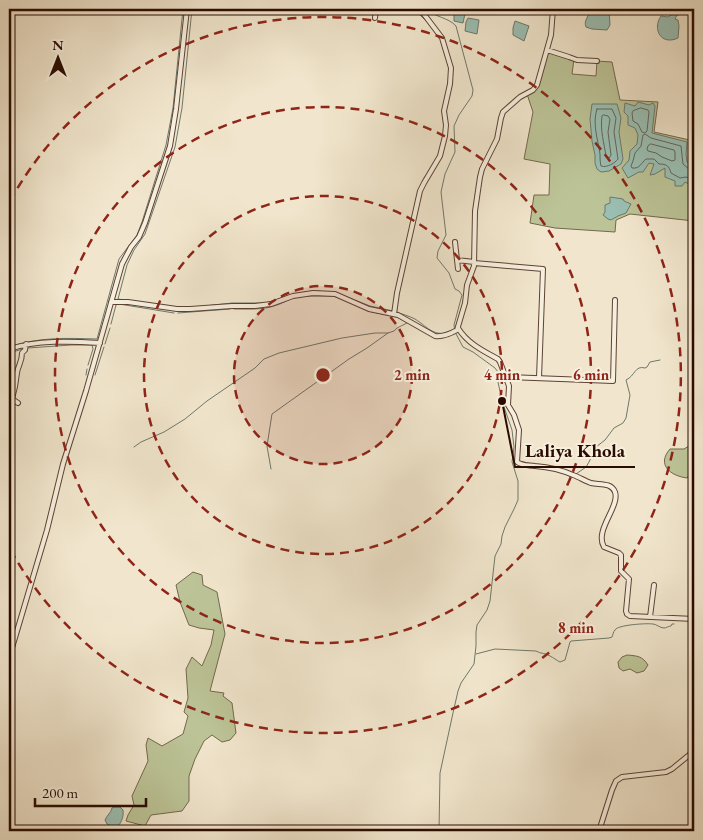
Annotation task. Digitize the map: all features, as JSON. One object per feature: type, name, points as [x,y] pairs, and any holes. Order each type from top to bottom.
[{"type":"street","points":[[9,658],[47,530],[63,464],[122,264],[139,237],[170,146],[176,109],[186,9]]},
{"type":"street","points":[[376,9],[376,18]]},
{"type":"street","points":[[394,314],[420,191],[440,156],[445,136],[444,111],[451,78],[450,63],[442,38],[420,9]]},
{"type":"street","points":[[112,302],[190,309],[255,306],[271,304],[293,296],[313,293],[335,294],[369,309],[394,314],[413,322],[435,336],[440,337],[452,333],[458,329],[474,262],[475,211],[482,169],[497,139],[502,114],[517,100],[535,88],[547,50],[552,27],[553,9]]},
{"type":"street","points":[[547,50],[577,60],[597,61]]},
{"type":"street","points":[[455,242],[458,269]]},
{"type":"street","points":[[457,260],[543,269],[539,378]]},
{"type":"street","points":[[505,377],[613,381],[615,300]]},
{"type":"street","points":[[458,329],[472,344],[498,359],[503,368],[509,386],[508,404],[514,415],[518,430],[517,462],[521,465],[537,466],[571,474],[592,484],[600,483],[610,486],[616,493],[602,533],[602,545],[621,555],[621,571],[629,579],[627,614],[630,616],[694,618]]},
{"type":"street","points":[[9,349],[26,344],[56,342],[100,343]]},
{"type":"street","points":[[18,404],[12,398],[16,387],[17,371],[26,344]]},
{"type":"street","points":[[650,617],[654,585]]},
{"type":"street","points":[[599,831],[616,781],[622,777],[666,772],[694,751]]},
{"type":"green space","points":[[547,50],[574,59],[572,74],[596,76],[597,61],[612,62],[620,100],[658,102],[654,132],[694,141],[694,221],[630,214],[616,220],[615,232],[555,228],[530,223],[534,195],[549,195],[550,164],[524,159],[533,112],[527,94],[533,90]]},
{"type":"green space","points":[[694,446],[694,460],[692,471],[687,478],[676,475],[667,469],[664,460],[670,449],[684,449]]},
{"type":"green space","points":[[193,572],[202,575],[203,585],[217,592],[225,634],[210,691],[224,693],[223,696],[232,703],[236,733],[230,740],[222,742],[212,735],[204,741],[189,776],[189,801],[182,811],[151,815],[145,826],[126,821],[134,805],[132,796],[148,761],[146,745],[148,738],[162,746],[183,734],[188,716],[184,712],[188,698],[186,669],[192,657],[202,666],[211,645],[214,630],[189,625],[180,602],[176,585]]},
{"type":"green space","points":[[627,655],[642,658],[648,665],[644,671],[637,673],[630,669],[623,671],[619,668],[618,662]]},
{"type":"water","points":[[434,9],[466,9],[463,23],[454,21],[454,14],[452,13],[443,10],[436,12]]},
{"type":"water","points":[[590,9],[609,9],[610,25],[607,30],[586,27],[585,22]]},
{"type":"water","points":[[670,9],[683,9],[683,14],[677,15],[675,19],[678,20],[679,26],[678,38],[667,40],[660,35],[657,26],[661,16],[668,17],[671,15]]},
{"type":"water","points":[[468,18],[479,20],[477,34],[465,31]]},
{"type":"water","points":[[515,21],[529,26],[524,41],[513,35]]},
{"type":"water","points":[[638,102],[649,105],[653,103],[655,106],[652,133],[687,142],[687,162],[694,166],[694,185],[685,182],[682,186],[675,186],[675,181],[665,177],[665,168],[650,175],[654,164],[649,163],[643,172],[628,178],[622,168],[629,160],[630,151],[637,144],[638,135],[635,128],[628,125],[628,116],[624,112],[625,103],[635,106]]},
{"type":"water","points":[[592,104],[617,104],[621,118],[619,132],[623,159],[621,164],[609,171],[601,172],[597,169],[595,163],[590,119]]},
{"type":"water","points":[[610,197],[623,199],[631,204],[626,213],[611,220],[603,215],[605,205],[610,203]]},
{"type":"water","points":[[114,807],[120,807],[123,810],[122,820],[116,828],[107,824],[105,820]]},
{"type":"waterway","points":[[9,347],[41,340],[63,338],[97,339],[119,259],[137,235],[166,145],[173,108],[183,9]]},
{"type":"waterway","points":[[169,306],[118,299],[127,265],[145,234],[175,147],[182,108],[192,9]]},
{"type":"waterway","points":[[418,9],[419,14],[429,24]]},
{"type":"waterway","points":[[428,9],[456,26],[473,90],[472,96],[454,126],[455,152],[445,174],[441,192],[446,235],[438,251],[437,258],[449,273],[455,289],[462,295],[454,325],[455,332],[463,347],[473,352],[498,372],[502,401],[512,430],[514,447],[512,462],[518,481],[518,500],[505,527],[501,544],[495,556],[490,601],[487,610],[477,625],[474,664],[461,683],[453,713],[440,773],[439,831]]},
{"type":"waterway","points":[[424,178],[428,173]]},
{"type":"waterway","points":[[266,303],[293,294],[320,291]]},
{"type":"waterway","points":[[339,294],[370,306],[393,311]]},
{"type":"waterway","points":[[305,296],[333,296],[339,298]]},
{"type":"waterway","points":[[234,309],[269,307],[296,297]]},
{"type":"waterway","points":[[196,307],[232,303],[262,303]]},
{"type":"waterway","points":[[111,324],[116,305],[119,304],[174,313]]},
{"type":"waterway","points":[[354,304],[368,311],[397,317],[406,322]]},
{"type":"waterway","points":[[178,313],[230,309]]},
{"type":"waterway","points":[[396,312],[415,319],[433,332],[442,333],[454,329]]},
{"type":"waterway","points":[[271,469],[267,446],[272,414],[349,359],[388,333],[407,323]]},
{"type":"waterway","points":[[105,344],[110,328]]},
{"type":"waterway","points":[[134,447],[185,419],[207,401],[255,368],[264,359],[279,353],[342,338],[388,333]]},
{"type":"waterway","points":[[28,348],[92,345],[93,349],[88,365]]},
{"type":"waterway","points":[[95,375],[104,347]]},
{"type":"waterway","points":[[9,353],[23,349]]},
{"type":"waterway","points":[[573,473],[576,474],[586,467],[596,447],[605,440],[614,428],[623,423],[626,418],[630,395],[626,380],[637,369],[645,368],[650,362],[660,360]]},
{"type":"waterway","points":[[86,375],[87,369]]},
{"type":"waterway","points":[[520,461],[532,464]]},
{"type":"waterway","points":[[476,654],[495,649],[536,651],[560,662],[565,660],[571,641],[609,638],[612,637],[617,628],[638,624],[654,624],[664,628],[674,624]]},
{"type":"place","name":"Laliya Khola","points":[[502,401]]}]
